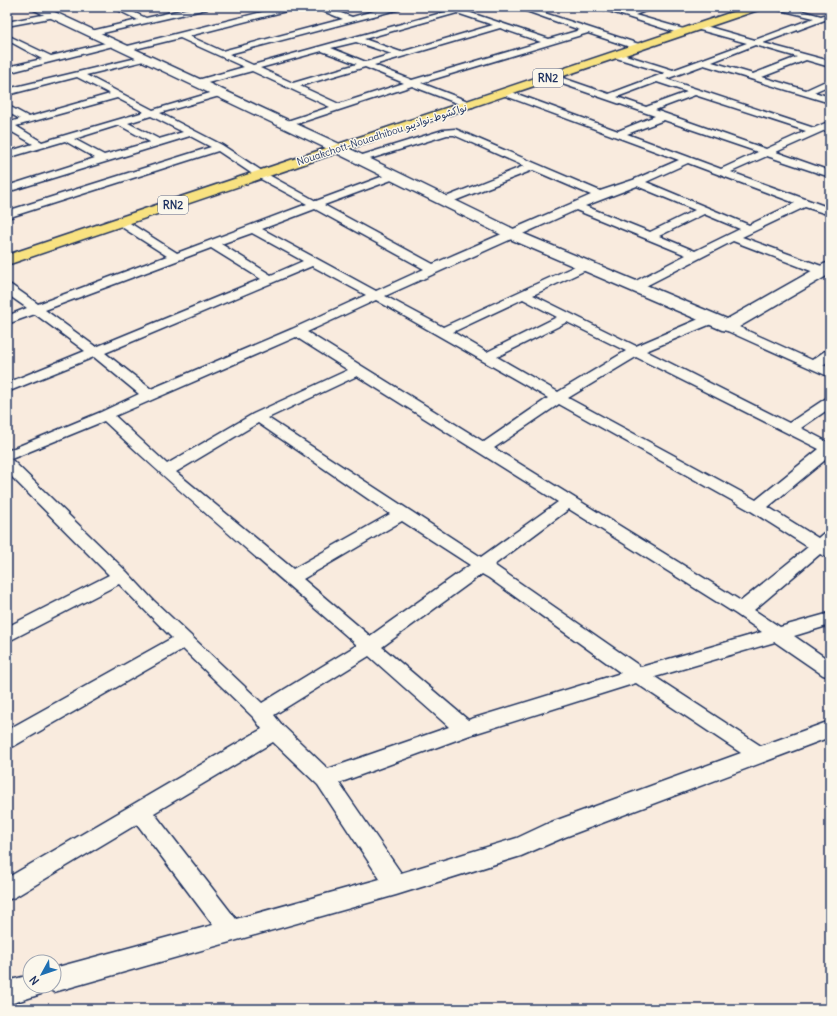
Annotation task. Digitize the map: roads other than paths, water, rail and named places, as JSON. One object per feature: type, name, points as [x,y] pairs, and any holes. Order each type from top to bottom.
[{"type":"highway","name":"Nouakchott-Nouadhibou نواكشوط-نواذيبو","points":[[7,260],[506,93],[757,7]]},
{"type":"street","points":[[36,7],[338,148],[513,234],[584,266],[728,326],[830,373]]},
{"type":"street","points":[[116,7],[145,21]]},
{"type":"street","points":[[94,33],[204,7]]},
{"type":"street","points":[[126,49],[291,7]]},
{"type":"street","points":[[317,7],[383,31]]},
{"type":"street","points":[[222,53],[397,7]]},
{"type":"street","points":[[197,83],[472,7]]},
{"type":"street","points":[[522,7],[639,47]]},
{"type":"street","points":[[603,7],[684,32]]},
{"type":"street","points":[[628,15],[648,7]]},
{"type":"street","points":[[779,7],[822,22]]},
{"type":"street","points":[[458,11],[550,42]]},
{"type":"street","points":[[822,22],[828,12]]},
{"type":"street","points":[[7,24],[52,15]]},
{"type":"street","points":[[609,97],[810,22],[822,22]]},
{"type":"street","points":[[292,86],[366,66],[502,25]]},
{"type":"street","points":[[699,27],[830,64]]},
{"type":"street","points":[[287,124],[411,83],[588,30]]},
{"type":"street","points":[[181,35],[338,107]]},
{"type":"street","points":[[7,37],[49,59]]},
{"type":"street","points":[[356,39],[402,55]]},
{"type":"street","points":[[7,70],[114,43]]},
{"type":"street","points":[[322,48],[470,105]]},
{"type":"street","points":[[616,55],[672,73]]},
{"type":"street","points":[[819,60],[830,56]]},
{"type":"street","points":[[753,77],[806,57]]},
{"type":"street","points":[[10,89],[145,58]]},
{"type":"street","points":[[704,62],[830,100]]},
{"type":"street","points":[[77,74],[219,147],[261,175],[433,269]]},
{"type":"street","points":[[551,77],[830,174]]},
{"type":"street","points":[[362,90],[398,78]]},
{"type":"street","points":[[657,80],[817,130],[830,132]]},
{"type":"street","points":[[806,93],[830,82]]},
{"type":"street","points":[[647,110],[694,92]]},
{"type":"street","points":[[7,155],[220,93]]},
{"type":"street","points":[[506,93],[804,203],[828,209]]},
{"type":"street","points":[[8,126],[118,95]]},
{"type":"street","points":[[325,101],[340,96]]},
{"type":"street","points":[[7,108],[28,120]]},
{"type":"street","points":[[619,134],[665,116]]},
{"type":"street","points":[[120,122],[157,142]]},
{"type":"street","points":[[722,172],[830,124]]},
{"type":"street","points":[[8,126],[41,145]]},
{"type":"street","points":[[7,189],[190,132]]},
{"type":"street","points":[[360,160],[455,132],[600,195]]},
{"type":"street","points":[[66,138],[104,159]]},
{"type":"street","points":[[7,215],[219,147]]},
{"type":"street","points":[[7,456],[106,416],[149,395],[297,332],[433,269],[600,195],[637,182],[687,160]]},
{"type":"street","points":[[445,201],[532,166]]},
{"type":"street","points":[[7,320],[212,244],[314,204],[393,176]]},
{"type":"street","points":[[637,182],[750,228]]},
{"type":"street","points":[[634,287],[750,228],[804,203]]},
{"type":"street","points":[[576,206],[651,236],[695,256]]},
{"type":"street","points":[[651,236],[705,209]]},
{"type":"street","points":[[121,222],[176,257]]},
{"type":"street","points":[[252,228],[443,332],[558,398],[827,546],[742,610]]},
{"type":"street","points":[[732,237],[826,269]]},
{"type":"street","points":[[212,244],[270,279]]},
{"type":"street","points":[[7,388],[313,261]]},
{"type":"street","points":[[443,332],[584,266]]},
{"type":"street","points":[[728,326],[826,269]]},
{"type":"street","points":[[7,288],[95,352],[149,395]]},
{"type":"street","points":[[524,295],[830,449],[757,507]]},
{"type":"street","points":[[487,358],[566,317]]},
{"type":"street","points":[[483,449],[558,398],[636,351],[711,319]]},
{"type":"street","points":[[297,332],[742,610],[830,670]]},
{"type":"street","points":[[813,365],[830,354]]},
{"type":"street","points":[[166,471],[258,417],[358,370]]},
{"type":"street","points":[[790,429],[830,402]]},
{"type":"street","points":[[106,416],[166,471],[465,728]]},
{"type":"street","points":[[258,417],[480,565],[638,675],[759,755]]},
{"type":"street","points":[[7,463],[121,576],[147,604],[261,713],[275,730],[325,779],[396,885]]},
{"type":"street","points":[[261,713],[370,646],[569,502]]},
{"type":"street","points":[[291,578],[402,514]]},
{"type":"street","points":[[7,635],[121,576]]},
{"type":"street","points":[[325,779],[465,728],[638,675],[830,620]]},
{"type":"street","points":[[7,740],[184,640]]},
{"type":"street","points":[[62,978],[396,885],[521,846],[557,830],[830,729]]},
{"type":"street","points":[[7,890],[275,730]]},
{"type":"street","points":[[140,811],[231,930]]},
{"type":"street","points":[[7,993],[22,989]]}]
